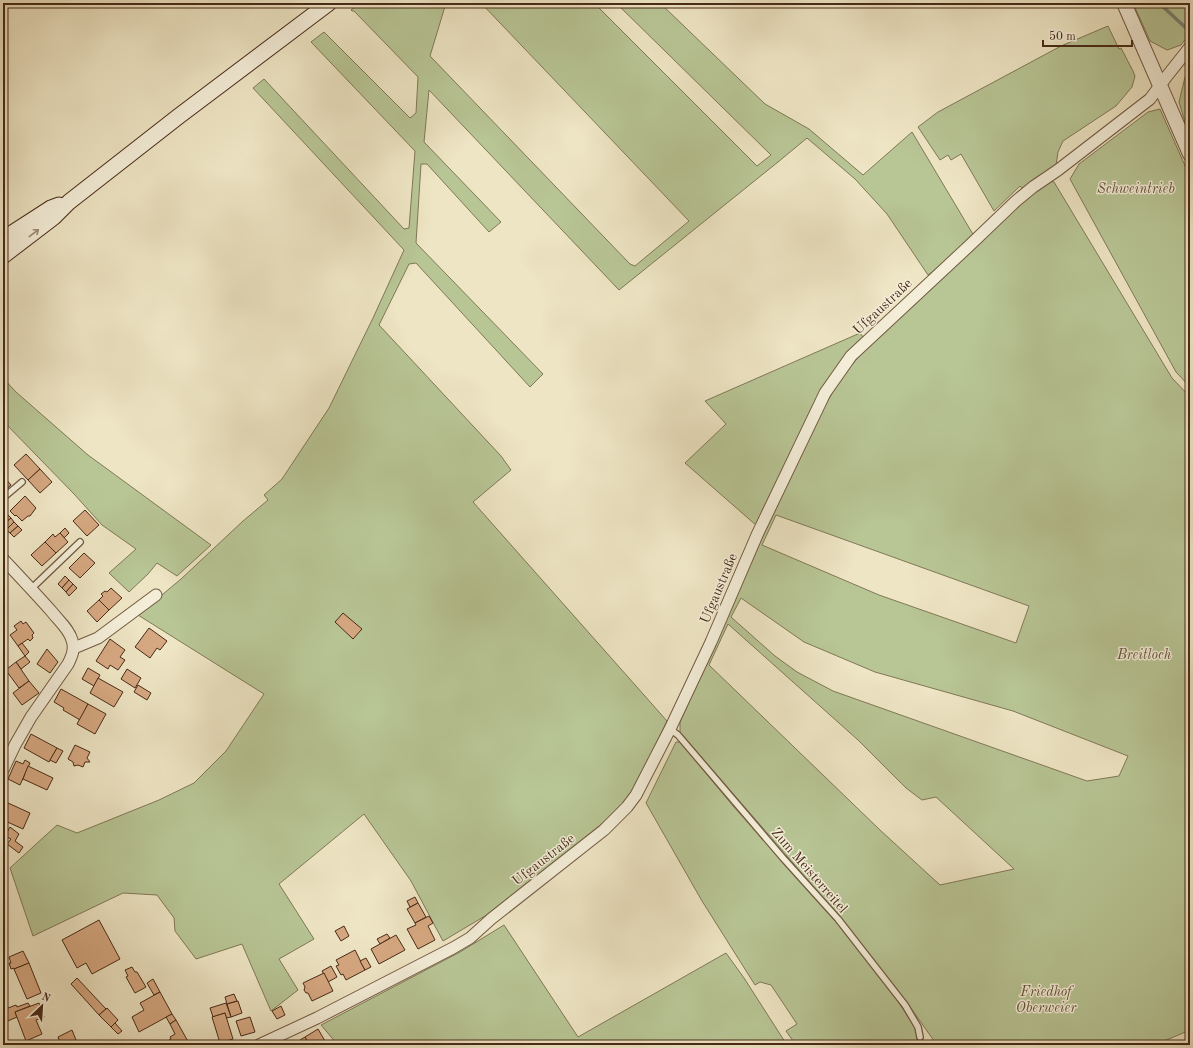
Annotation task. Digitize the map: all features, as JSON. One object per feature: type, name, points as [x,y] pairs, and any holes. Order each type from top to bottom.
[{"type":"main road","points":[[3,256],[54,217],[69,202],[186,111],[329,3]]},
{"type":"main road","points":[[3,239],[51,208],[69,202]]},
{"type":"street","points":[[1124,3],[1190,154]]},
{"type":"street","name":"Ufgaustraße","points":[[259,1045],[324,1014],[470,938],[616,819],[636,795],[670,729],[711,642],[757,535],[825,393],[851,356],[1033,186],[1058,170],[1150,99],[1190,47]]},
{"type":"street","points":[[3,559],[68,630],[74,648],[68,664],[31,717],[3,770]]},
{"type":"street","points":[[74,648],[98,638],[156,595]]},
{"type":"lane","points":[[3,498],[22,482]]},
{"type":"lane","points":[[31,589],[80,542]]},
{"type":"lane","name":"Zum Meisterreitel","points":[[670,729],[678,735],[783,858],[838,919],[905,1005],[918,1027],[920,1037]]},
{"type":"green space","points":[[360,3],[446,3],[430,56],[630,264],[635,266],[689,221],[481,3],[594,3],[757,166],[771,155],[616,3],[660,3],[765,104],[809,129],[863,175],[912,132],[974,236],[936,271],[935,270],[928,275],[887,214],[855,179],[807,138],[619,290],[429,90],[424,142],[501,222],[489,232],[427,164],[421,164],[416,243],[543,374],[530,387],[416,263],[409,264],[379,325],[501,456],[511,470],[473,502],[667,721],[636,786],[618,811],[485,916],[443,941],[411,881],[364,814],[279,884],[314,939],[279,959],[298,990],[271,1011],[242,944],[196,959],[175,931],[174,918],[157,895],[123,893],[33,936],[10,868],[57,825],[77,833],[159,800],[194,783],[226,751],[264,694],[138,615],[181,579],[243,521],[268,500],[264,495],[282,479],[329,408],[404,250],[253,88],[264,79],[404,229],[409,228],[415,151],[311,42],[324,32],[410,118],[416,113],[418,77],[354,11],[351,10]]},
{"type":"green space","points":[[1133,3],[1190,3],[1190,33],[1181,45],[1167,50],[1150,41]]},
{"type":"green space","points":[[1108,26],[1119,49],[1121,48],[1135,76],[1132,87],[1116,106],[1063,141],[1058,152],[1056,165],[1023,189],[1020,186],[994,211],[961,154],[951,160],[948,155],[940,160],[918,127],[938,112],[1061,46]]},
{"type":"green space","points":[[1190,69],[1190,133],[1179,102],[1185,77]]},
{"type":"green space","name":"Schweintrieb","points":[[1160,109],[1190,177],[1190,387],[1176,372],[1070,179],[1079,164],[1148,112]]},
{"type":"green space","points":[[1048,181],[1054,182],[1172,378],[1190,397],[1190,1030],[1155,1045],[937,1045],[908,1004],[843,921],[680,732],[680,722],[772,516],[822,411],[842,376],[870,344],[1015,206]],"holes":[[[776,515],[1029,606],[1016,643],[879,595],[762,545]],[[741,598],[804,642],[875,672],[1013,711],[1128,756],[1119,776],[1087,781],[833,691],[797,672],[775,656],[731,617]],[[728,624],[858,740],[906,788],[922,800],[936,797],[1014,869],[940,885],[880,830],[709,665]]]},
{"type":"green space","points":[[860,333],[863,337],[840,363],[826,383],[757,526],[685,463],[726,424],[705,401]]},
{"type":"green space","points":[[3,378],[16,392],[88,455],[211,545],[177,576],[157,563],[129,592],[109,573],[136,549],[102,525],[74,494],[3,422]]},
{"type":"green space","points":[[676,742],[680,742],[733,806],[836,921],[893,994],[914,1026],[917,1033],[915,1045],[796,1045],[786,1031],[797,1024],[771,985],[760,982],[755,985],[702,901],[646,803]]},
{"type":"green space","points":[[504,925],[578,1037],[726,953],[787,1045],[338,1045],[321,1025],[460,952]]},
{"type":"building","points":[[26,454],[40,469],[28,480],[14,465]]},
{"type":"building","points":[[40,469],[52,482],[40,493],[28,480]]},
{"type":"building","points":[[3,476],[11,485],[3,492]]},
{"type":"building","points":[[25,496],[36,508],[30,516],[22,521],[10,511]]},
{"type":"building","points":[[3,510],[7,514],[3,518]]},
{"type":"building","points":[[85,510],[99,525],[87,536],[73,521]]},
{"type":"building","points":[[7,514],[11,518],[3,525],[3,518]]},
{"type":"building","points":[[11,518],[14,522],[6,530],[3,525]]},
{"type":"building","points":[[14,522],[18,526],[10,533],[6,530]]},
{"type":"building","points":[[18,526],[22,530],[14,537],[10,533]]},
{"type":"building","points":[[65,528],[69,533],[64,538],[60,533]]},
{"type":"building","points":[[60,533],[68,542],[56,553],[45,542],[53,534],[55,537]]},
{"type":"building","points":[[45,542],[56,553],[42,566],[31,555]]},
{"type":"building","points":[[84,553],[95,563],[80,578],[69,568]]},
{"type":"building","points":[[65,576],[69,580],[62,588],[58,584]]},
{"type":"building","points":[[69,580],[73,584],[66,592],[62,588]]},
{"type":"building","points":[[73,584],[77,588],[69,596],[66,592]]},
{"type":"building","points":[[111,588],[122,598],[109,610],[99,600],[103,596],[101,594],[105,591],[107,592]]},
{"type":"building","points":[[99,600],[109,610],[97,622],[87,611]]},
{"type":"building","points":[[343,613],[362,629],[353,639],[335,622]]},
{"type":"building","points":[[21,621],[23,624],[26,622],[34,633],[32,635],[33,638],[30,641],[28,639],[18,646],[10,635],[17,630],[14,626]]},
{"type":"building","points":[[149,628],[167,641],[160,650],[157,648],[150,658],[135,647]]},
{"type":"building","points":[[110,639],[125,650],[120,657],[125,660],[118,670],[110,665],[108,669],[96,661]]},
{"type":"building","points":[[22,643],[29,652],[25,656],[18,646]]},
{"type":"building","points":[[47,649],[58,662],[50,673],[37,664]]},
{"type":"building","points":[[25,656],[30,662],[21,669],[16,662]]},
{"type":"building","points":[[16,662],[29,681],[19,688],[8,673],[5,675],[3,672]]},
{"type":"building","points":[[88,668],[100,675],[94,686],[82,679]]},
{"type":"building","points":[[127,669],[141,678],[135,688],[121,679]]},
{"type":"building","points":[[98,678],[123,692],[114,707],[90,693]]},
{"type":"building","points":[[29,681],[39,693],[22,705],[13,693]]},
{"type":"building","points":[[138,685],[151,693],[147,700],[134,692]]},
{"type":"building","points":[[61,689],[88,704],[80,720],[63,710],[64,708],[54,702]]},
{"type":"building","points":[[88,704],[106,714],[95,734],[77,724]]},
{"type":"building","points":[[31,734],[57,748],[49,762],[24,748]]},
{"type":"building","points":[[75,745],[90,752],[87,758],[90,762],[85,762],[83,767],[78,765],[74,766],[73,762],[68,759]]},
{"type":"building","points":[[57,748],[63,751],[56,763],[50,760]]},
{"type":"building","points":[[25,760],[30,763],[20,785],[8,779],[16,761],[23,764]]},
{"type":"building","points":[[28,766],[53,778],[47,790],[23,779]]},
{"type":"building","points":[[3,803],[7,805],[8,803],[30,813],[23,829],[3,820]]},
{"type":"building","points":[[10,827],[19,834],[15,841],[23,847],[19,853],[7,844],[11,839],[5,836]]},
{"type":"building","points":[[415,897],[418,903],[410,907],[407,901]]},
{"type":"building","points":[[418,903],[426,917],[415,923],[407,909]]},
{"type":"building","points":[[429,916],[433,923],[428,926],[435,940],[418,949],[407,929]]},
{"type":"building","points":[[99,920],[120,959],[92,974],[86,963],[77,968],[62,940]]},
{"type":"building","points":[[344,926],[349,936],[341,941],[335,931]]},
{"type":"building","points":[[387,934],[390,938],[380,944],[377,939]]},
{"type":"building","points":[[396,935],[405,950],[379,964],[371,949]]},
{"type":"building","points":[[355,950],[365,970],[346,980],[336,966],[339,965],[336,960]]},
{"type":"building","points":[[23,951],[29,963],[11,969],[9,957]]},
{"type":"building","points":[[366,958],[371,967],[365,970],[360,961]]},
{"type":"building","points":[[29,963],[41,993],[27,999],[14,969]]},
{"type":"building","points":[[331,966],[337,977],[328,982],[322,971]]},
{"type":"building","points":[[132,967],[135,972],[137,972],[146,987],[135,993],[126,977],[128,976],[125,970]]},
{"type":"building","points":[[324,973],[333,991],[312,1001],[308,993],[304,990],[305,987],[303,983]]},
{"type":"building","points":[[77,978],[106,1009],[99,1015],[71,984]]},
{"type":"building","points":[[153,979],[160,992],[154,995],[147,983]]},
{"type":"building","points":[[160,992],[172,1014],[139,1032],[132,1017],[144,1010],[140,1003]]},
{"type":"building","points":[[234,994],[237,1001],[227,1004],[225,997]]},
{"type":"building","points":[[238,1001],[242,1013],[231,1017],[227,1004]]},
{"type":"building","points":[[28,1003],[30,1006],[15,1012],[17,1017],[3,1023],[3,1010],[16,1005],[17,1007]]},
{"type":"building","points":[[39,1003],[44,1017],[36,1020],[42,1034],[26,1041],[15,1012]]},
{"type":"building","points":[[226,1003],[231,1017],[226,1018],[225,1013],[213,1017],[210,1008]]},
{"type":"building","points":[[281,1006],[285,1015],[277,1019],[272,1011]]},
{"type":"building","points":[[107,1008],[118,1020],[111,1027],[99,1015]]},
{"type":"building","points":[[225,1013],[233,1039],[220,1043],[212,1017]]},
{"type":"building","points":[[172,1014],[176,1020],[170,1024],[166,1017]]},
{"type":"building","points":[[250,1017],[255,1032],[241,1036],[236,1021]]},
{"type":"building","points":[[176,1020],[190,1045],[167,1045],[166,1042],[175,1034],[170,1024]]},
{"type":"building","points":[[115,1023],[122,1031],[118,1034],[111,1027]]},
{"type":"building","points":[[318,1029],[326,1045],[309,1045],[305,1037]]},
{"type":"building","points":[[72,1030],[76,1040],[61,1045],[58,1037]]},
{"type":"building","points":[[305,1037],[309,1045],[292,1045]]},
{"type":"waterway","points":[[1159,3],[1187,29]]},
{"type":"park label","name":"Breitloch","points":[[1144,654]]},
{"type":"park label","name":"Friedhof Oberweier","points":[[1046,1000]]}]
